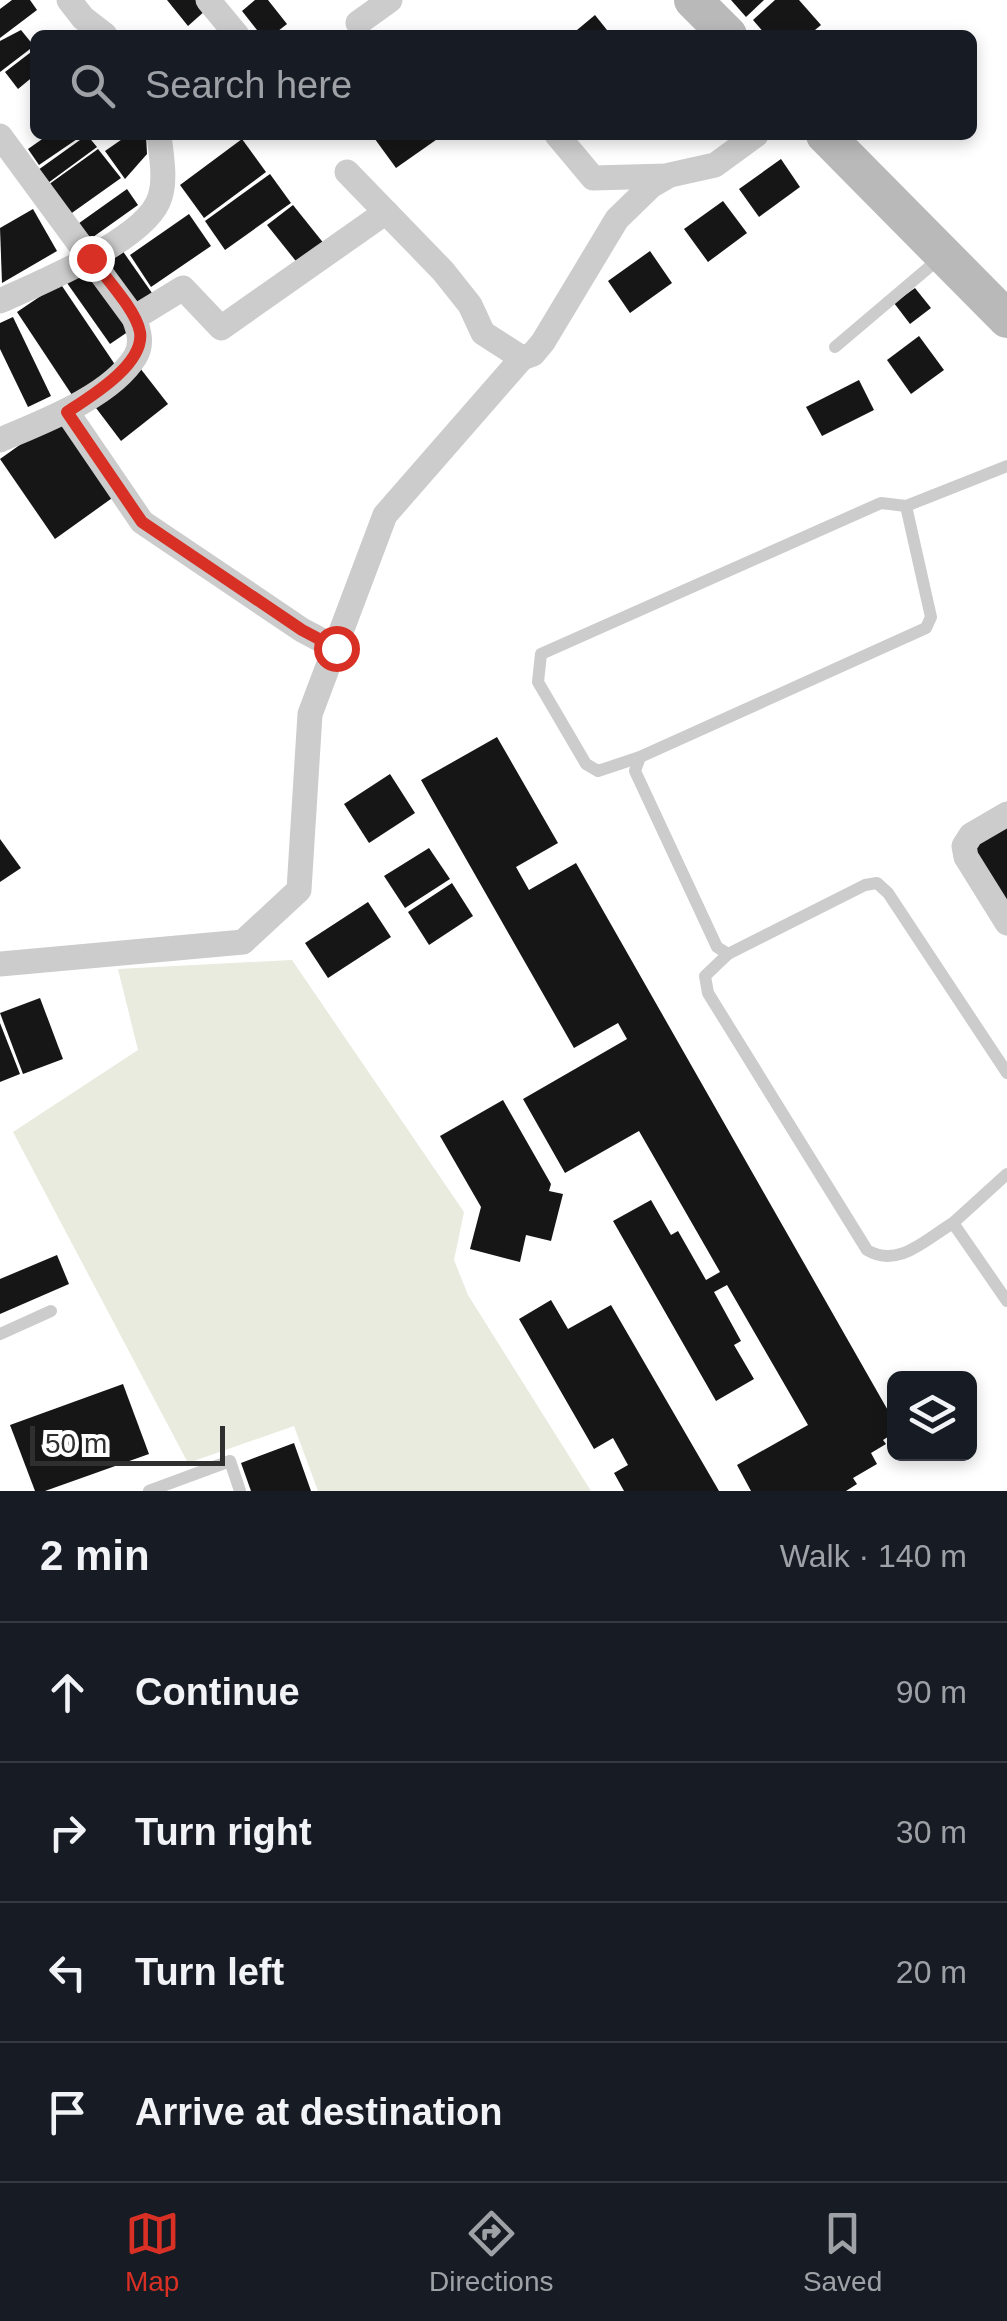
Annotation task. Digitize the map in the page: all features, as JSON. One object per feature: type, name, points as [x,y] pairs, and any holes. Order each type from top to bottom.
[{"type":"main road","points":[[694,0],[723,30]]},
{"type":"main road","points":[[830,140],[1007,319]]},
{"type":"street","points":[[70,0],[99,30]]},
{"type":"street","points":[[208,0],[233,30]]},
{"type":"street","points":[[358,23],[390,0]]},
{"type":"street","points":[[0,136],[134,318],[141,335],[136,356],[102,390],[67,412],[0,440]]},
{"type":"street","points":[[0,301],[91,258],[146,219],[160,199],[160,140]]},
{"type":"street","points":[[561,140],[593,178],[670,175],[716,166],[750,140]]},
{"type":"street","points":[[347,172],[443,271],[470,305],[484,334],[522,358]]},
{"type":"street","points":[[0,964],[244,942],[299,890],[310,714],[385,515],[522,358],[533,354],[543,342],[617,219],[651,186],[670,175]]},
{"type":"street","points":[[134,318],[182,288],[221,328],[386,212]]},
{"type":"street","points":[[67,412],[142,522],[302,630],[336,648]]},
{"type":"street","points":[[1007,814],[972,835],[964,846],[966,858],[1007,923]]},
{"type":"lane","points":[[835,347],[943,255]]},
{"type":"lane","points":[[906,506],[932,617],[926,628],[640,757],[598,771],[586,764],[538,682],[541,654],[881,503],[906,506],[1007,466]]},
{"type":"lane","points":[[640,757],[634,771],[638,783],[718,947],[728,954]]},
{"type":"lane","points":[[1007,1072],[888,893],[877,883],[865,885],[728,954],[705,976],[708,992],[867,1250],[880,1258],[895,1258],[953,1223],[1007,1174]]},
{"type":"lane","points":[[953,1223],[1007,1301]]},
{"type":"lane","points":[[0,1334],[51,1311]]},
{"type":"lane","points":[[150,1491],[230,1461],[240,1491]]},
{"type":"shaded area","points":[[292,960],[464,1212],[454,1260],[468,1295],[591,1491],[318,1491],[294,1426],[188,1463],[13,1132],[138,1050],[118,969]]},
{"type":"building","points":[[12,0],[30,0],[37,10],[0,38],[0,9]]},
{"type":"building","points":[[167,0],[197,0],[206,10],[188,26]]},
{"type":"building","points":[[255,0],[268,0],[287,24],[279,30],[257,30],[242,11]]},
{"type":"building","points":[[731,0],[764,0],[746,17]]},
{"type":"building","points":[[775,0],[799,0],[821,25],[815,30],[762,30],[753,20]]},
{"type":"building","points":[[595,15],[607,30],[577,30]]},
{"type":"building","points":[[21,30],[30,41],[30,49],[0,72],[0,41]]},
{"type":"building","points":[[30,53],[30,79],[18,89],[5,72]]},
{"type":"building","points":[[41,140],[76,140],[39,165],[28,149]]},
{"type":"building","points":[[80,140],[91,140],[97,147],[48,183],[38,170]]},
{"type":"building","points":[[121,140],[146,140],[147,154],[125,179],[105,151]]},
{"type":"building","points":[[241,140],[266,172],[204,218],[180,185]]},
{"type":"building","points":[[376,140],[436,140],[396,168]]},
{"type":"building","points":[[98,149],[121,178],[69,215],[48,185]]},
{"type":"building","points":[[781,159],[800,187],[759,217],[739,189]]},
{"type":"building","points":[[270,174],[291,203],[225,250],[205,221]]},
{"type":"building","points":[[127,189],[138,205],[86,242],[75,226]]},
{"type":"building","points":[[723,201],[747,233],[708,262],[684,229]]},
{"type":"building","points":[[293,205],[325,245],[299,265],[267,225]]},
{"type":"building","points":[[33,209],[57,251],[2,283],[0,228]]},
{"type":"building","points":[[189,214],[211,246],[151,287],[130,255]]},
{"type":"building","points":[[122,250],[152,293],[134,307],[103,263]]},
{"type":"building","points":[[650,251],[672,283],[630,313],[608,281]]},
{"type":"building","points":[[91,266],[135,327],[110,344],[67,283]]},
{"type":"building","points":[[60,283],[118,369],[74,398],[17,312]]},
{"type":"building","points":[[915,288],[931,308],[910,324],[894,303]]},
{"type":"building","points":[[13,317],[51,396],[28,407],[0,349],[0,323]]},
{"type":"building","points":[[919,336],[944,370],[911,394],[887,360]]},
{"type":"building","points":[[140,368],[168,404],[121,441],[93,404]]},
{"type":"building","points":[[859,380],[874,410],[822,436],[806,407]]},
{"type":"building","points":[[59,417],[115,496],[55,539],[0,459]]},
{"type":"building","points":[[497,737],[558,843],[516,867],[529,890],[576,863],[887,1409],[887,1438],[883,1440],[886,1444],[871,1453],[877,1464],[853,1478],[857,1484],[846,1491],[751,1491],[737,1465],[808,1425],[727,1285],[714,1292],[741,1341],[734,1345],[754,1379],[716,1401],[613,1221],[651,1200],[671,1235],[678,1231],[706,1280],[720,1272],[639,1131],[565,1173],[523,1099],[627,1039],[618,1023],[574,1048],[421,780]]},
{"type":"building","points":[[390,774],[415,813],[369,843],[344,804]]},
{"type":"building","points":[[1007,826],[1007,901],[972,845]]},
{"type":"building","points":[[0,839],[21,868],[0,882]]},
{"type":"building","points":[[429,848],[450,879],[405,908],[384,876]]},
{"type":"building","points":[[452,883],[473,916],[429,945],[408,912]]},
{"type":"building","points":[[368,902],[391,937],[328,978],[305,943]]},
{"type":"building","points":[[40,998],[63,1059],[23,1074],[0,1013]]},
{"type":"building","points":[[0,1023],[20,1074],[0,1082]]},
{"type":"building","points":[[503,1100],[551,1184],[549,1191],[563,1194],[551,1241],[526,1235],[520,1262],[470,1249],[481,1207],[440,1136]]},
{"type":"building","points":[[57,1255],[69,1284],[0,1314],[0,1279]]},
{"type":"building","points":[[551,1300],[568,1329],[611,1305],[719,1491],[624,1491],[614,1473],[628,1465],[613,1438],[594,1449],[519,1319]]},
{"type":"building","points":[[123,1384],[149,1454],[45,1491],[35,1491],[10,1425]]},
{"type":"building","points":[[294,1443],[311,1491],[251,1491],[241,1463]]},
{"type":"route","points":[[91,258],[134,318],[141,335],[136,356],[102,390],[67,412],[142,522],[302,630],[336,648]]}]
